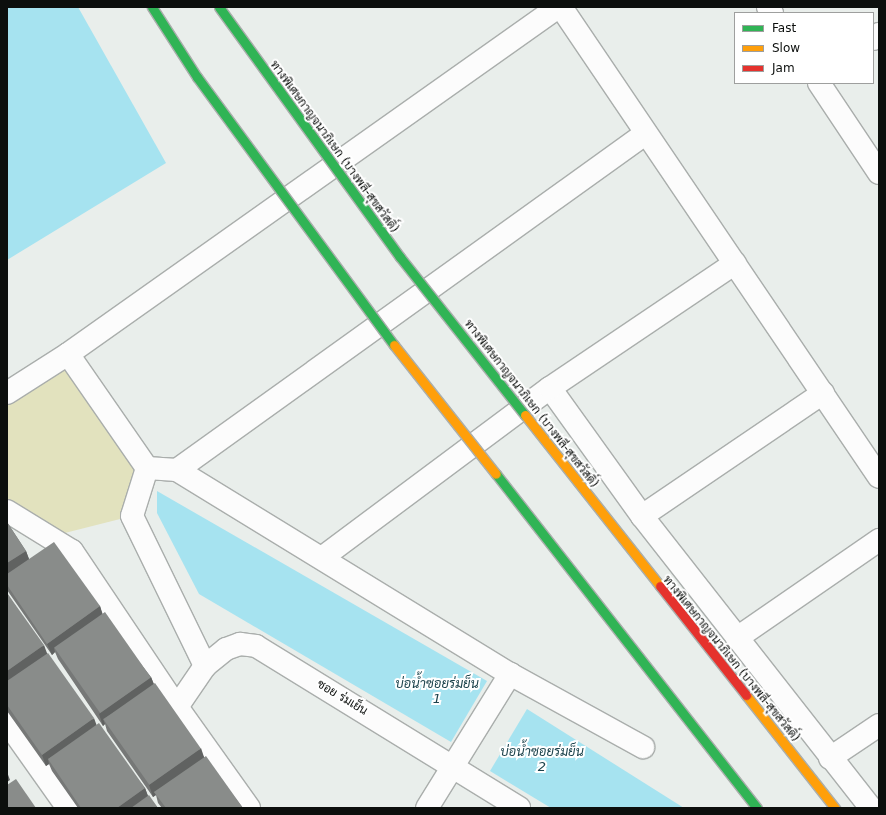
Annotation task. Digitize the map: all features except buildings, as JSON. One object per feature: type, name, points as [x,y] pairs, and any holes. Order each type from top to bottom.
[{"type":"highway","points":[[152,7],[197,77],[351,289],[757,808]]},
{"type":"highway","name":"ทางพิเศษกาญจนาภิเษก (บางพลี-สุขสวัสดิ์)","points":[[219,7],[242,42],[400,257],[835,808]]},
{"type":"street","points":[[7,393],[68,354],[558,7]]},
{"type":"street","points":[[561,7],[645,134],[735,263],[879,477]]},
{"type":"street","points":[[820,84],[879,173]]},
{"type":"street","points":[[177,470],[645,134]]},
{"type":"street","points":[[323,557],[550,388],[735,263]]},
{"type":"street","points":[[68,354],[147,468]]},
{"type":"street","points":[[550,388],[642,516],[830,758],[871,808]]},
{"type":"street","points":[[642,516],[823,393]]},
{"type":"street","points":[[147,468],[177,470],[323,557],[510,674],[643,747]]},
{"type":"street","points":[[147,468],[132,516],[205,666]]},
{"type":"street","points":[[7,511],[72,551],[177,707],[250,808]]},
{"type":"street","points":[[737,638],[879,540]]},
{"type":"street","name":"ซอย ร่มเย็น","points":[[177,707],[205,666],[226,649],[240,644],[256,646],[454,766],[519,808]]},
{"type":"street","points":[[427,808],[510,674]]},
{"type":"street","points":[[7,722],[68,808]]},
{"type":"street","points":[[830,758],[879,724]]},
{"type":"green space","points":[[68,354],[147,468],[132,516],[49,537],[7,511],[7,393]]},
{"type":"water","points":[[7,7],[78,7],[166,163],[7,260]]},
{"type":"water","name":"บ่อน้ำซอยร่มย็น 1","points":[[157,491],[487,681],[451,742],[199,594],[157,513]]},
{"type":"water","name":"บ่อน้ำซอยร่มย็น 2","points":[[527,709],[684,808],[551,808],[490,771]]},
{"type":"traffic: fast","points":[[152,7],[197,77],[394,345]]},
{"type":"traffic: fast","points":[[219,7],[400,257],[525,415]]},
{"type":"traffic: fast","points":[[496,474],[757,808]]},
{"type":"traffic: slow","points":[[394,345],[496,474]]},
{"type":"traffic: slow","points":[[525,415],[660,586]]},
{"type":"traffic: slow","points":[[746,695],[835,808]]},
{"type":"traffic: jam","points":[[660,586],[746,695]]}]
